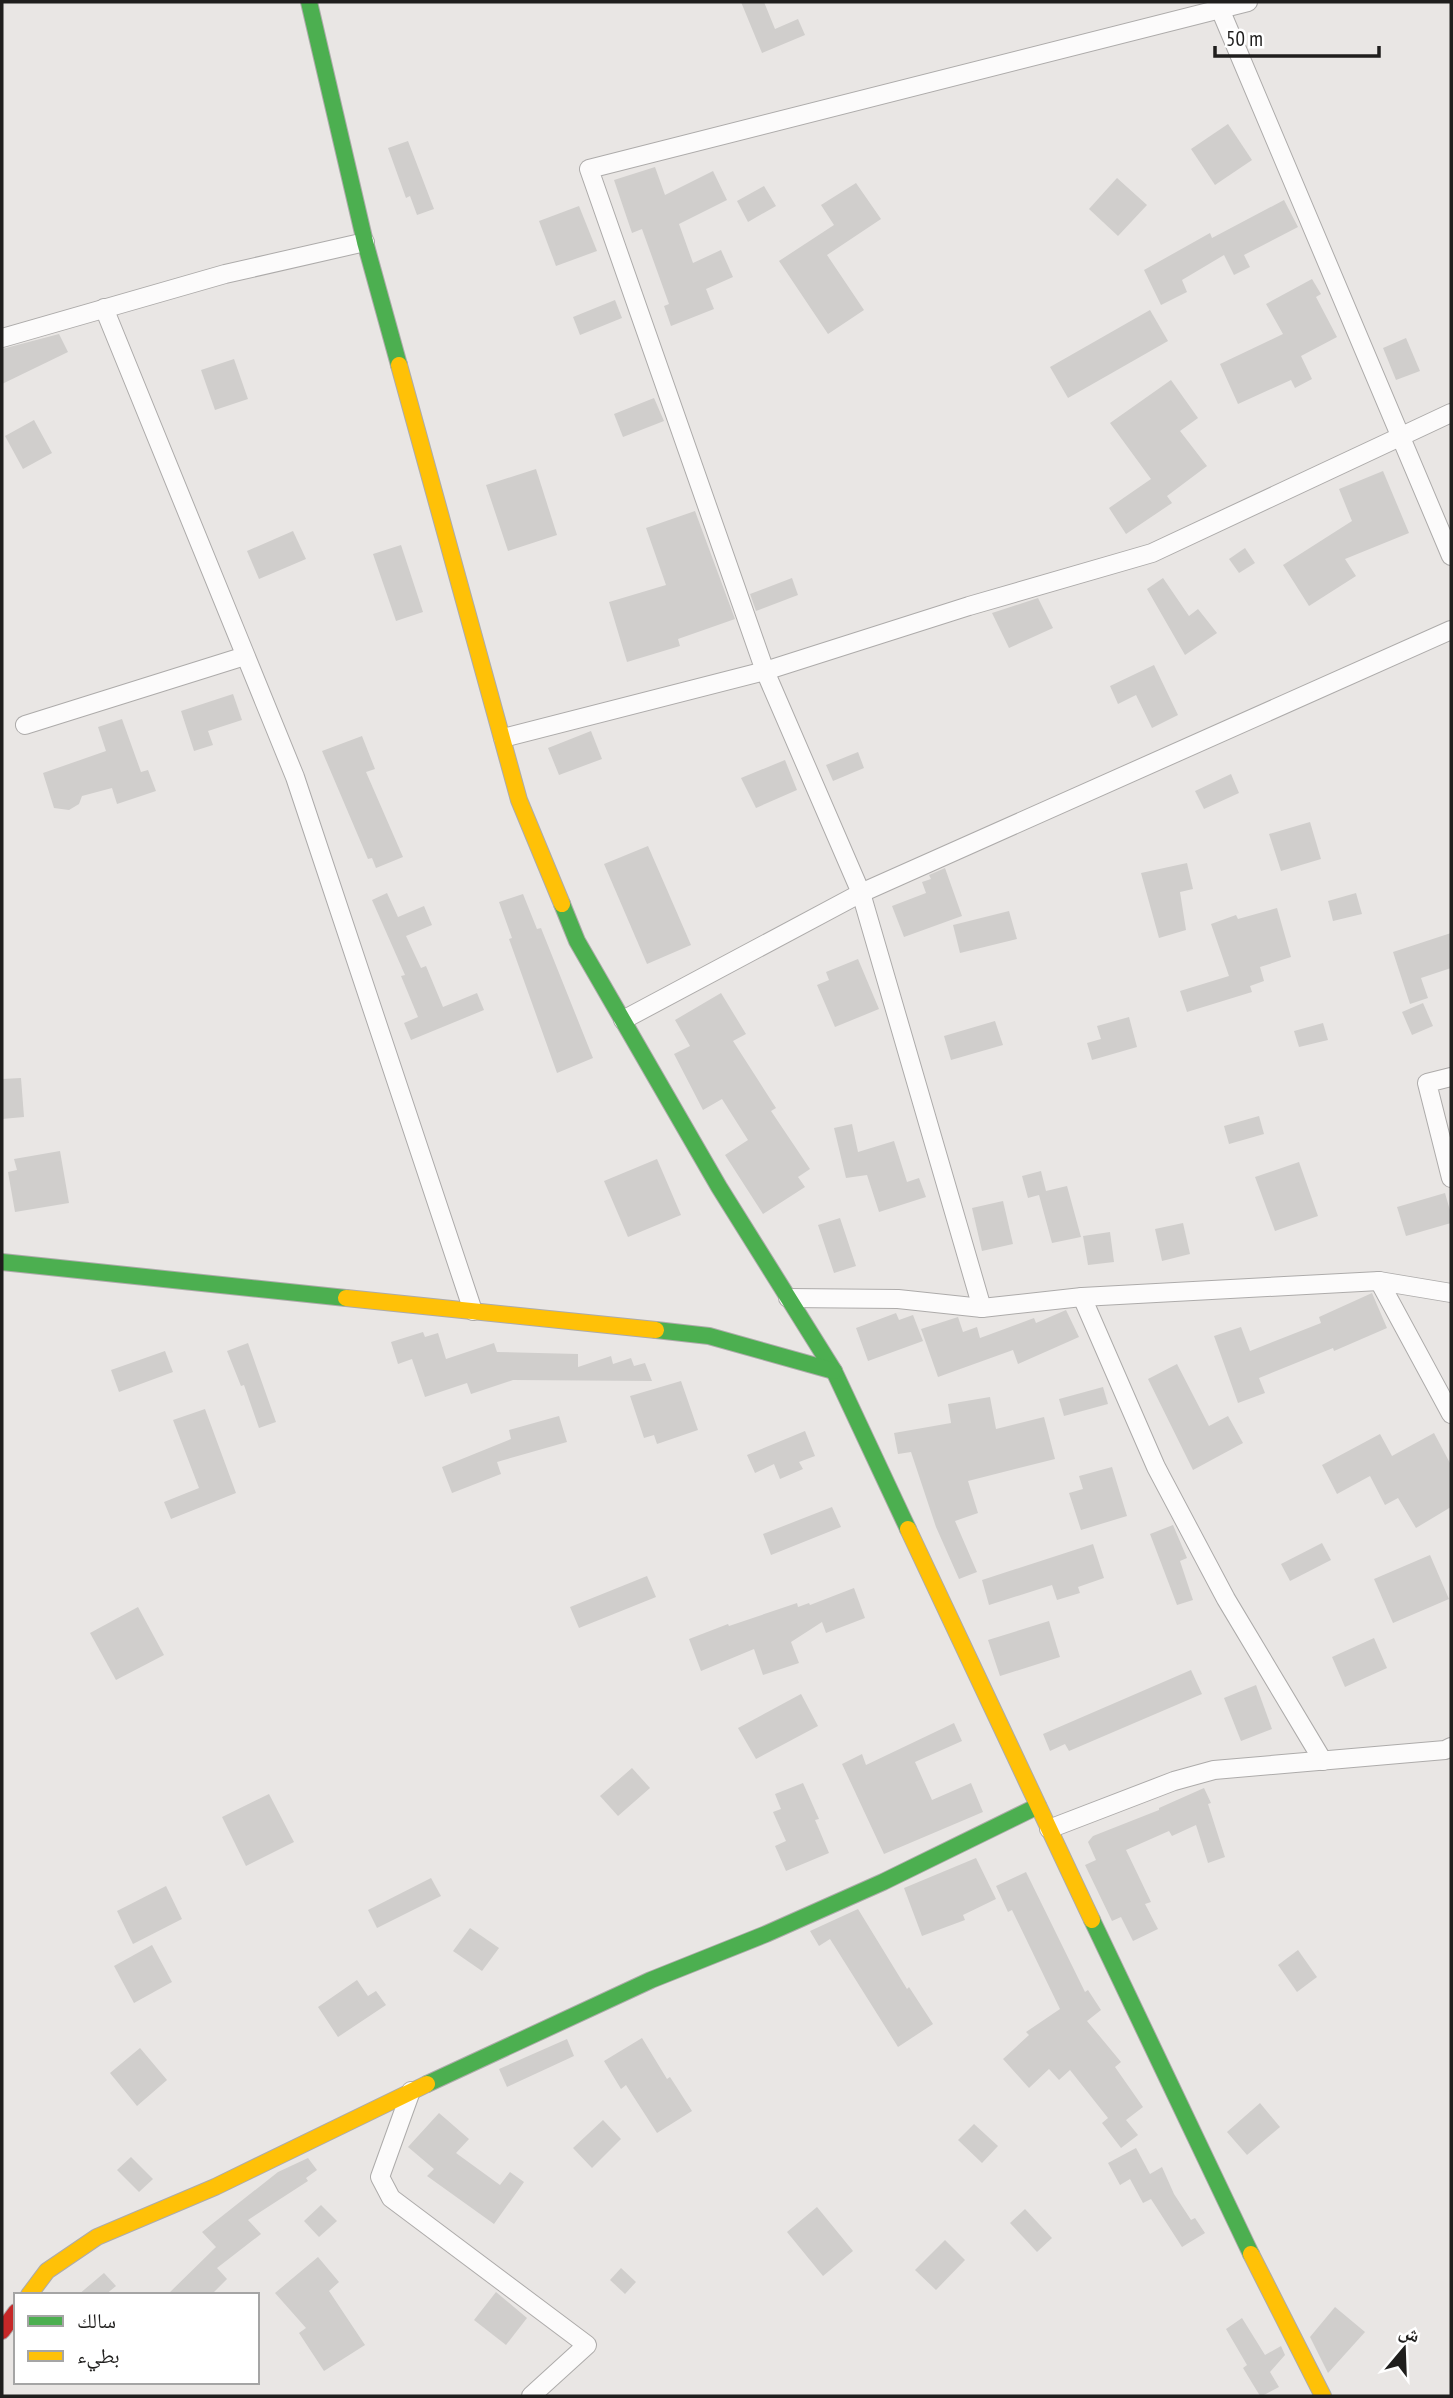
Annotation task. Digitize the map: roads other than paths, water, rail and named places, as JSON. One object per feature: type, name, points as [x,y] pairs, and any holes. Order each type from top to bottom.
[{"type":"main road","points":[[309,2],[365,242],[519,800],[577,941],[719,1187],[834,1371],[1227,2207],[1323,2396]]},
{"type":"main road","points":[[2,1262],[709,1336],[834,1371]]},
{"type":"main road","points":[[30,2293],[47,2271],[97,2236],[215,2187],[411,2091],[650,1980],[766,1934],[883,1882],[1038,1806]]},
{"type":"main road","points":[[2,2331],[14,2315]]},
{"type":"street","points":[[982,1308],[862,893],[765,671],[589,169],[1248,2]]},
{"type":"street","points":[[1220,9],[1451,556]]},
{"type":"street","points":[[2,338],[225,274],[365,242]]},
{"type":"street","points":[[104,308],[295,778],[473,1311]]},
{"type":"street","points":[[503,738],[765,671],[969,606],[1152,552],[1451,414]]},
{"type":"street","points":[[623,1020],[862,893],[1451,630]]},
{"type":"street","points":[[24,725],[245,656]]},
{"type":"street","points":[[1451,1077],[1427,1083],[1451,1178]]},
{"type":"street","points":[[788,1298],[898,1299],[982,1308],[1082,1297],[1380,1281],[1451,1293]]},
{"type":"street","points":[[1380,1281],[1451,1414]]},
{"type":"street","points":[[1082,1297],[1156,1467],[1226,1600],[1323,1760]]},
{"type":"street","points":[[1049,1829],[1174,1781],[1214,1770],[1445,1750],[1451,1747]]},
{"type":"street","points":[[411,2091],[380,2177],[391,2198],[587,2346],[531,2396]]}]
